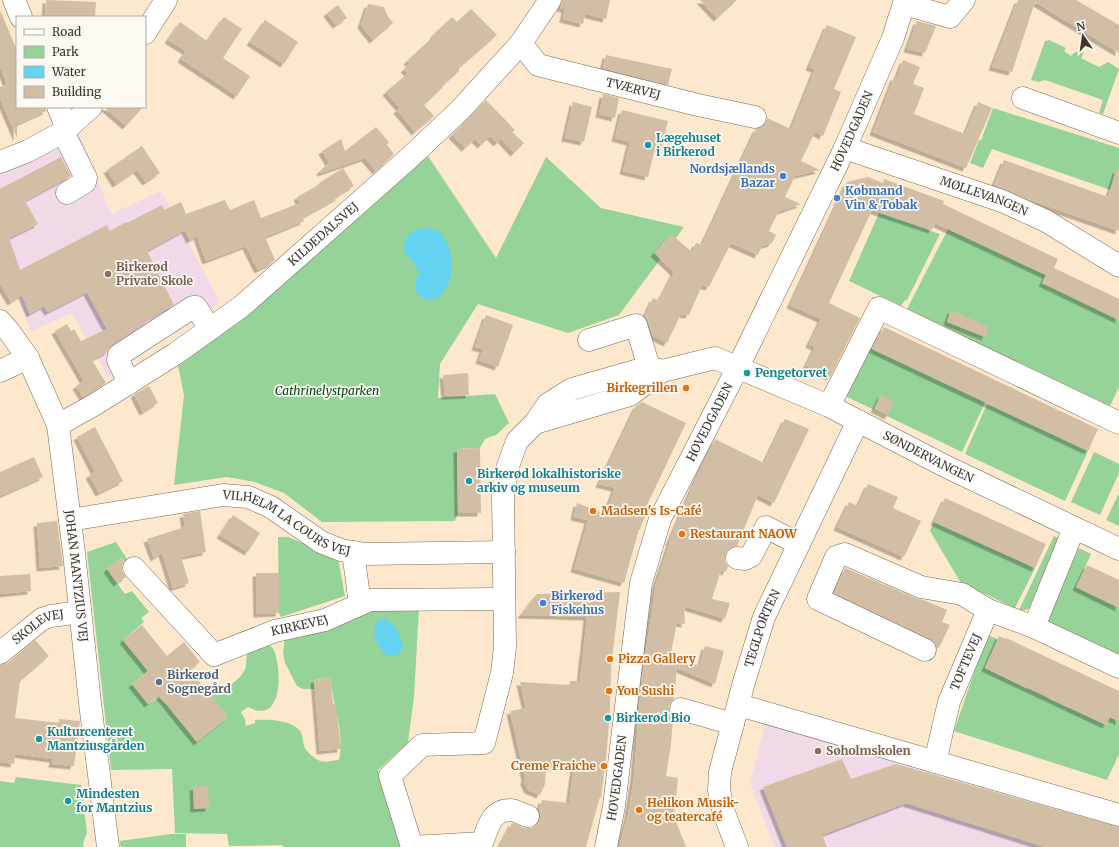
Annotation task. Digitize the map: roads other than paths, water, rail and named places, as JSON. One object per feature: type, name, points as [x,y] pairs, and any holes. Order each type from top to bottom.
[{"type":"street","points":[[14,0],[21,16]]},
{"type":"street","points":[[146,31],[166,0]]},
{"type":"street","name":"KILDEDALSVEJ","points":[[58,425],[94,405],[175,354],[242,306],[408,159],[462,109],[521,43],[550,0]]},
{"type":"street","points":[[905,2],[950,17],[964,0]]},
{"type":"street","name":"HOVEDGADEN","points":[[606,847],[614,806],[641,583],[660,519],[738,367],[845,148],[893,38],[905,2]]},
{"type":"street","name":"TVÆRVEJ","points":[[521,43],[538,65],[755,117]]},
{"type":"street","points":[[1023,98],[1119,132]]},
{"type":"street","points":[[58,108],[65,130],[86,178],[86,182],[66,193]]},
{"type":"street","points":[[0,162],[28,151],[65,130],[90,108]]},
{"type":"street","name":"MØLLEVANGEN","points":[[845,148],[1002,201],[1046,221],[1118,261]]},
{"type":"street","points":[[129,382],[118,360],[119,355],[193,307],[196,307],[210,329]]},
{"type":"street","points":[[829,406],[878,308],[1119,423]]},
{"type":"street","name":"JOHAN MANTZIUS VEJ","points":[[0,321],[28,358],[58,425],[108,847]]},
{"type":"street","points":[[589,340],[636,325],[656,369]]},
{"type":"street","points":[[0,371],[28,358]]},
{"type":"street","points":[[528,816],[511,810],[500,812],[492,818],[482,843],[412,847],[390,776],[422,745],[484,743],[502,673],[505,647],[503,494],[507,469],[517,441],[535,423],[630,395],[656,369],[715,358],[738,367]]},
{"type":"street","name":"SØNDERVANGEN","points":[[738,367],[829,406],[947,468],[1119,549]]},
{"type":"street","name":"TEGLPORTEN","points":[[737,847],[724,810],[719,790],[720,772],[736,715],[764,617],[858,421]]},
{"type":"street","name":"VILHELM LA COURS VEJ","points":[[70,520],[223,495],[248,497],[271,507],[321,542],[341,550],[365,554],[504,552]]},
{"type":"street","points":[[737,558],[745,559],[751,556],[766,527],[799,544]]},
{"type":"street","points":[[1034,627],[1074,528]]},
{"type":"street","points":[[353,552],[360,604]]},
{"type":"street","points":[[925,650],[818,600],[836,557],[845,554],[921,588],[962,594],[988,610],[1034,627],[1119,667]]},
{"type":"street","name":"KIRKEVEJ","points":[[134,568],[214,655],[275,631],[325,620],[370,600],[504,599]]},
{"type":"street","name":"TOFTEVEJ","points":[[935,762],[949,702],[988,610]]},
{"type":"street","name":"SKOLEVEJ","points":[[0,653],[42,619],[51,616],[80,612]]},
{"type":"street","points":[[681,709],[736,715],[935,762],[1119,815]]},
{"type":"water","points":[[430,228],[441,233],[449,247],[452,264],[450,280],[443,294],[433,299],[423,299],[416,292],[416,279],[419,272],[404,251],[405,239],[415,230]]},
{"type":"water","points":[[382,618],[391,623],[399,634],[403,649],[397,655],[387,656],[376,642],[374,634],[375,624]]},
{"type":"place","name":"Lægehuset i Birkerød","points":[[648,145]]},
{"type":"place","name":"Nordsjællands Bazar","points":[[783,176]]},
{"type":"place","name":"Købmand Vin & Tobak","points":[[837,198]]},
{"type":"place","name":"Birkerød Private Skole","points":[[108,274]]},
{"type":"place","name":"Pengetorvet","points":[[747,373]]},
{"type":"place","name":"Birkegrillen","points":[[686,388]]},
{"type":"place","name":"Birkerød lokalhistoriske arkiv og museum","points":[[469,481]]},
{"type":"place","name":"Madsen's Is-Café","points":[[593,511]]},
{"type":"place","name":"Restaurant NAOW","points":[[682,534]]},
{"type":"place","name":"Birkerød Fiskehus","points":[[543,603]]},
{"type":"place","name":"Pizza Gallery","points":[[610,659]]},
{"type":"place","name":"Birkerød Sognegård","points":[[159,682]]},
{"type":"place","name":"You Sushi","points":[[609,691]]},
{"type":"place","name":"Birkerød Bio","points":[[608,718]]},
{"type":"place","name":"Kulturcenteret Mantziusgården","points":[[39,739]]},
{"type":"place","name":"Søholmskolen","points":[[818,751]]},
{"type":"place","name":"Creme Fraiche","points":[[604,766]]},
{"type":"place","name":"Mindesten for Mantzius","points":[[68,801]]},
{"type":"place","name":"Helikon Musik- og teatercafé","points":[[639,810]]},
{"type":"park label","name":"Cathrinelystparken","points":[[327,391]]}]
